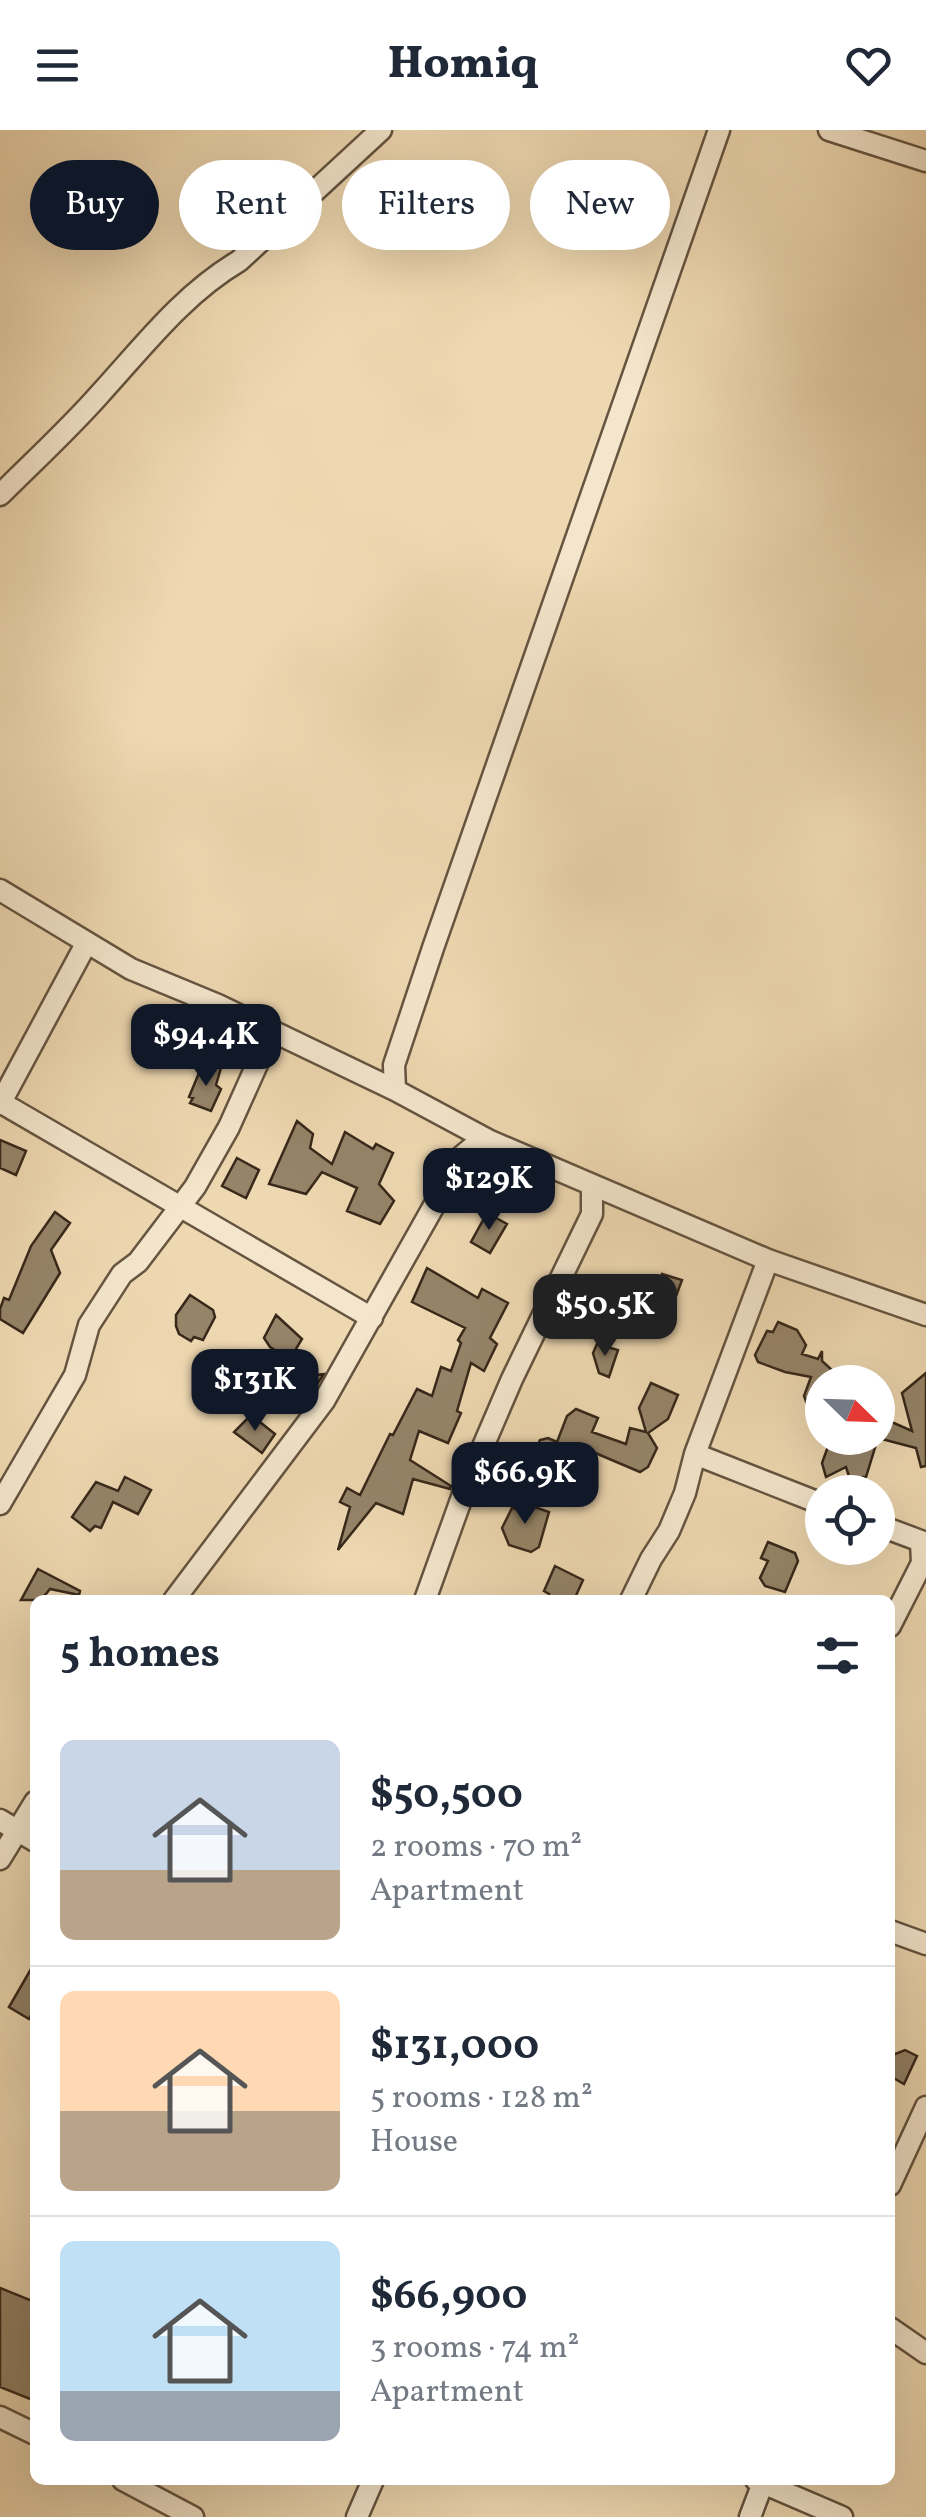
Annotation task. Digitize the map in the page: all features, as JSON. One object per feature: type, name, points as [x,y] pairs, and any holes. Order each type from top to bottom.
[{"type":"street","points":[[0,495],[98,396],[148,336],[216,274],[239,261],[381,130]]},
{"type":"street","points":[[395,1090],[394,1065],[427,965],[719,130]]},
{"type":"street","points":[[830,130],[926,161]]},
{"type":"street","points":[[0,890],[130,969],[272,1031],[490,1141],[768,1260],[926,1315]]},
{"type":"street","points":[[86,944],[0,1103],[372,1318]]},
{"type":"street","points":[[0,1504],[75,1375],[88,1325],[122,1274],[138,1262],[182,1209],[229,1127],[272,1031]]},
{"type":"street","points":[[178,1595],[278,1459],[304,1430],[462,1156],[474,1146],[490,1141]]},
{"type":"street","points":[[426,1595],[504,1396],[592,1214],[592,1185]]},
{"type":"street","points":[[634,1595],[685,1494],[694,1454],[768,1260]]},
{"type":"street","points":[[694,1454],[805,1497]]},
{"type":"street","points":[[895,1532],[924,1543],[922,1563],[895,1616]]},
{"type":"street","points":[[0,1859],[7,1826],[30,1806]]},
{"type":"street","points":[[7,1826],[30,1838]]},
{"type":"street","points":[[895,1933],[926,1944]]},
{"type":"street","points":[[895,2174],[926,2107]]},
{"type":"street","points":[[895,2331],[926,2352]]},
{"type":"street","points":[[0,2418],[30,2432]]},
{"type":"street","points":[[132,2485],[174,2513],[193,2517]]},
{"type":"street","points":[[357,2517],[371,2485]]},
{"type":"street","points":[[750,2517],[760,2485]]},
{"type":"street","points":[[770,2485],[842,2517]]},
{"type":"building","points":[[223,1061],[216,1085],[221,1089],[211,1111],[190,1103],[201,1068],[208,1074]]},
{"type":"building","points":[[297,1121],[313,1134],[310,1148],[332,1164],[345,1132],[373,1149],[376,1144],[393,1153],[379,1184],[394,1201],[380,1224],[347,1211],[357,1188],[322,1172],[306,1194],[269,1184]]},
{"type":"building","points":[[0,1140],[26,1151],[16,1175],[0,1168]]},
{"type":"building","points":[[237,1158],[259,1170],[246,1198],[222,1186]]},
{"type":"building","points":[[55,1212],[70,1223],[51,1250],[60,1273],[23,1333],[0,1319],[0,1309],[4,1298],[9,1300],[31,1246]]},
{"type":"building","points":[[487,1213],[507,1224],[490,1253],[471,1242]]},
{"type":"building","points":[[427,1268],[478,1298],[482,1289],[508,1303],[490,1338],[497,1344],[484,1371],[471,1363],[457,1411],[461,1413],[448,1443],[419,1431],[410,1460],[451,1486],[450,1489],[413,1479],[403,1514],[376,1503],[338,1550],[350,1507],[340,1502],[347,1488],[360,1495],[417,1389],[432,1396],[441,1367],[451,1371],[461,1343],[458,1340],[465,1328],[412,1302]]},
{"type":"building","points":[[662,1274],[682,1280],[672,1307],[641,1295],[639,1302],[625,1298],[609,1335],[572,1320],[580,1302],[601,1312],[616,1276],[635,1284],[638,1277],[659,1284]]},
{"type":"building","points":[[190,1295],[213,1310],[215,1317],[203,1340],[194,1337],[191,1341],[179,1334],[176,1326],[176,1315]]},
{"type":"building","points":[[276,1315],[302,1339],[290,1359],[270,1347],[264,1338]]},
{"type":"building","points":[[778,1322],[797,1330],[806,1345],[802,1354],[818,1359],[822,1351],[826,1365],[805,1365],[805,1376],[758,1362],[755,1355],[767,1331],[773,1332]]},
{"type":"building","points":[[597,1344],[618,1350],[609,1377],[599,1373],[593,1353]]},
{"type":"building","points":[[926,1373],[926,1466],[921,1467],[916,1448],[895,1442],[895,1424],[912,1431],[902,1393]]},
{"type":"building","points":[[324,1374],[299,1410],[272,1393],[279,1379]]},
{"type":"building","points":[[651,1383],[678,1395],[668,1419],[648,1433],[657,1448],[648,1467],[640,1472],[574,1444],[555,1486],[539,1480],[541,1471],[534,1469],[531,1460],[540,1440],[557,1442],[567,1416],[576,1409],[598,1418],[592,1432],[626,1444],[630,1428],[646,1432],[639,1408]]},
{"type":"building","points":[[251,1415],[275,1434],[262,1453],[234,1432]]},
{"type":"building","points":[[825,1455],[873,1455],[867,1475],[849,1475],[846,1467],[825,1475],[822,1463]]},
{"type":"building","points":[[125,1477],[151,1490],[138,1514],[113,1502],[101,1528],[95,1526],[90,1531],[72,1517],[96,1482],[118,1491]]},
{"type":"building","points":[[521,1502],[549,1512],[539,1547],[531,1552],[509,1545],[502,1528],[512,1508],[518,1509]]},
{"type":"building","points":[[768,1542],[795,1553],[798,1561],[785,1592],[765,1586],[760,1578],[768,1561],[761,1558]]},
{"type":"building","points":[[555,1566],[583,1580],[576,1595],[548,1595],[544,1591]]},
{"type":"building","points":[[38,1569],[80,1591],[79,1595],[50,1589],[45,1595],[30,1595],[30,1600],[21,1600]]},
{"type":"building","points":[[30,1971],[30,2017],[9,2007]]},
{"type":"building","points":[[905,2050],[917,2056],[904,2084],[895,2079],[895,2054]]},
{"type":"building","points":[[0,2288],[30,2300],[30,2399],[0,2387]]}]
